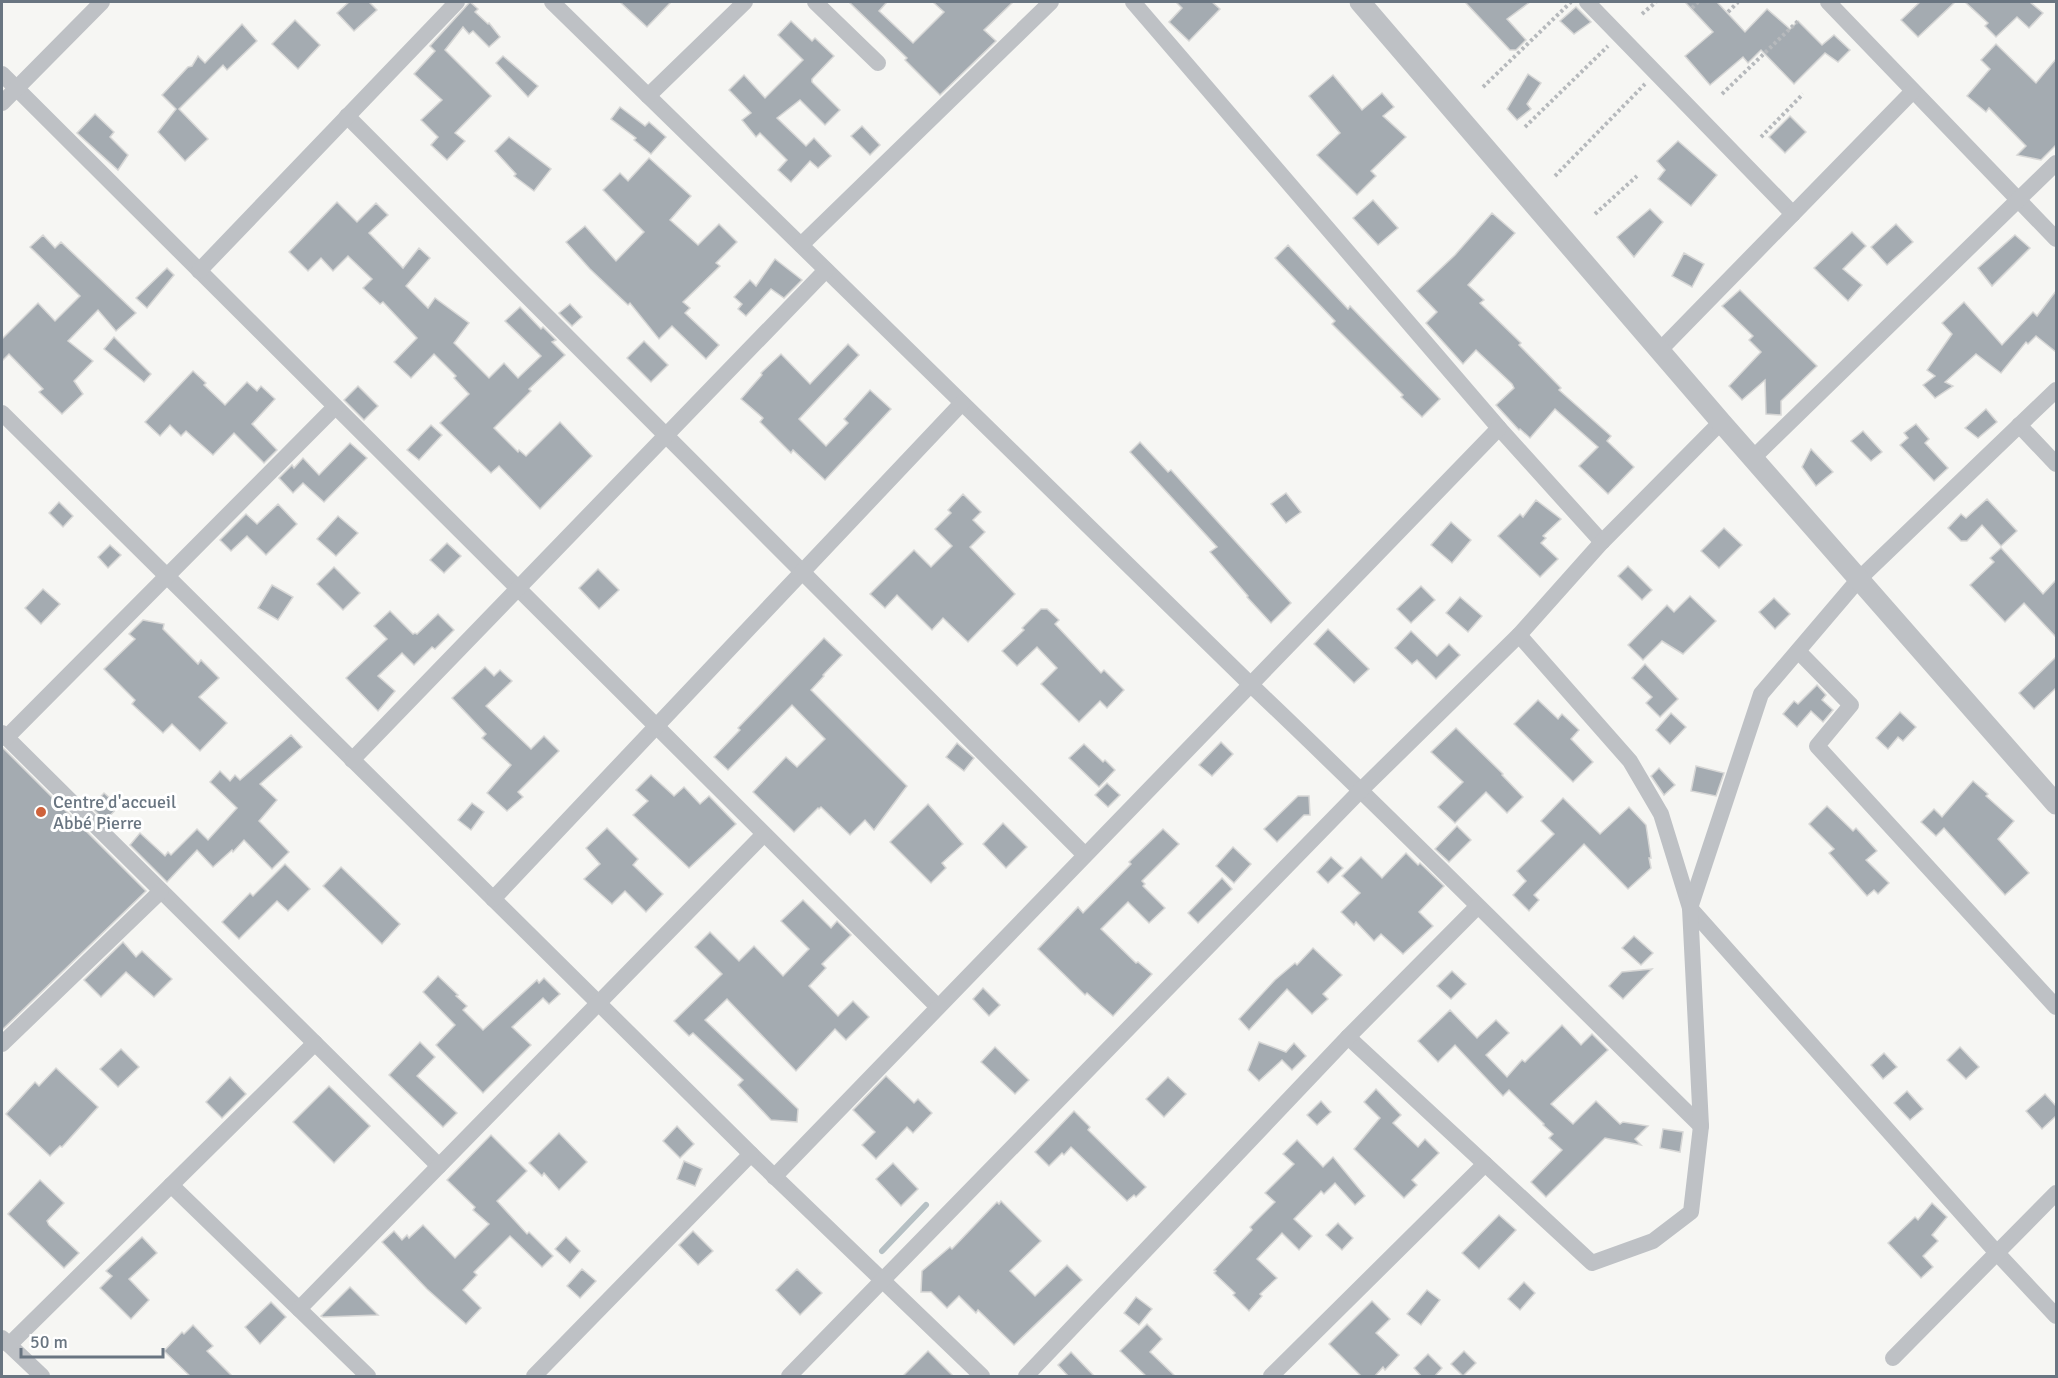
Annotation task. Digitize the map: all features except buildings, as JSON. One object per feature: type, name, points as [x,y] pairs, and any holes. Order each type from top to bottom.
[{"type":"street","points":[[2,103],[102,2]]},
{"type":"street","points":[[199,271],[457,2]]},
{"type":"street","points":[[552,2],[1361,790],[1701,1126]]},
{"type":"street","points":[[648,96],[745,2]]},
{"type":"street","points":[[815,2],[878,63]]},
{"type":"street","points":[[801,245],[1051,2]]},
{"type":"street","points":[[1133,2],[1499,428],[1602,542]]},
{"type":"street","points":[[1360,2],[1722,422],[2056,804]]},
{"type":"street","points":[[1587,2],[1793,214]]},
{"type":"street","points":[[1828,2],[2056,239]]},
{"type":"street","points":[[2,74],[938,1007]]},
{"type":"street","points":[[1660,350],[1913,91]]},
{"type":"street","points":[[347,116],[1085,855]]},
{"type":"street","points":[[1754,457],[2056,163]]},
{"type":"street","points":[[352,760],[826,270]]},
{"type":"street","points":[[1690,908],[1761,694],[1859,579],[2056,390]]},
{"type":"street","points":[[493,899],[962,402]]},
{"type":"street","points":[[335,407],[167,577],[4,736],[439,1166]]},
{"type":"street","points":[[2,414],[774,1177],[981,1377]]},
{"type":"street","points":[[789,1377],[1361,790],[1519,635],[1602,542],[1722,422]]},
{"type":"street","points":[[2019,425],[2056,464]]},
{"type":"street","points":[[774,1177],[1499,428]]},
{"type":"street","points":[[1348,1037],[1592,1263],[1653,1241],[1691,1212],[1701,1126],[1690,908],[1661,814],[1630,761],[1519,635]]},
{"type":"street","points":[[1798,651],[1851,705],[1817,746],[2056,1007]]},
{"type":"street","points":[[299,1309],[764,834]]},
{"type":"street","points":[[2,1044],[161,891]]},
{"type":"street","points":[[1026,1377],[1348,1037],[1477,907]]},
{"type":"street","points":[[1690,908],[1997,1253],[2056,1316]]},
{"type":"street","points":[[42,1377],[5,1341],[171,1185],[315,1043]]},
{"type":"street","points":[[534,1377],[751,1154]]},
{"type":"street","points":[[1271,1377],[1485,1164]]},
{"type":"street","points":[[171,1185],[368,1377]]},
{"type":"street","points":[[1893,1358],[2056,1193]]},
{"type":"path","points":[[1483,87],[1572,2]]},
{"type":"path","points":[[1642,14],[1656,2]]},
{"type":"path","points":[[1692,8],[1698,2]]},
{"type":"path","points":[[1728,12],[1738,2]]},
{"type":"path","points":[[1722,94],[1798,21]]},
{"type":"path","points":[[1525,127],[1619,35]]},
{"type":"path","points":[[1555,176],[1656,73]]},
{"type":"path","points":[[1761,137],[1803,94]]},
{"type":"path","points":[[1595,214],[1637,176]]},
{"type":"waterway","points":[[882,1251],[926,1205]]},
{"type":"place","name":"Centre d'accueil Abbé Pierre","points":[[41,812]]}]
